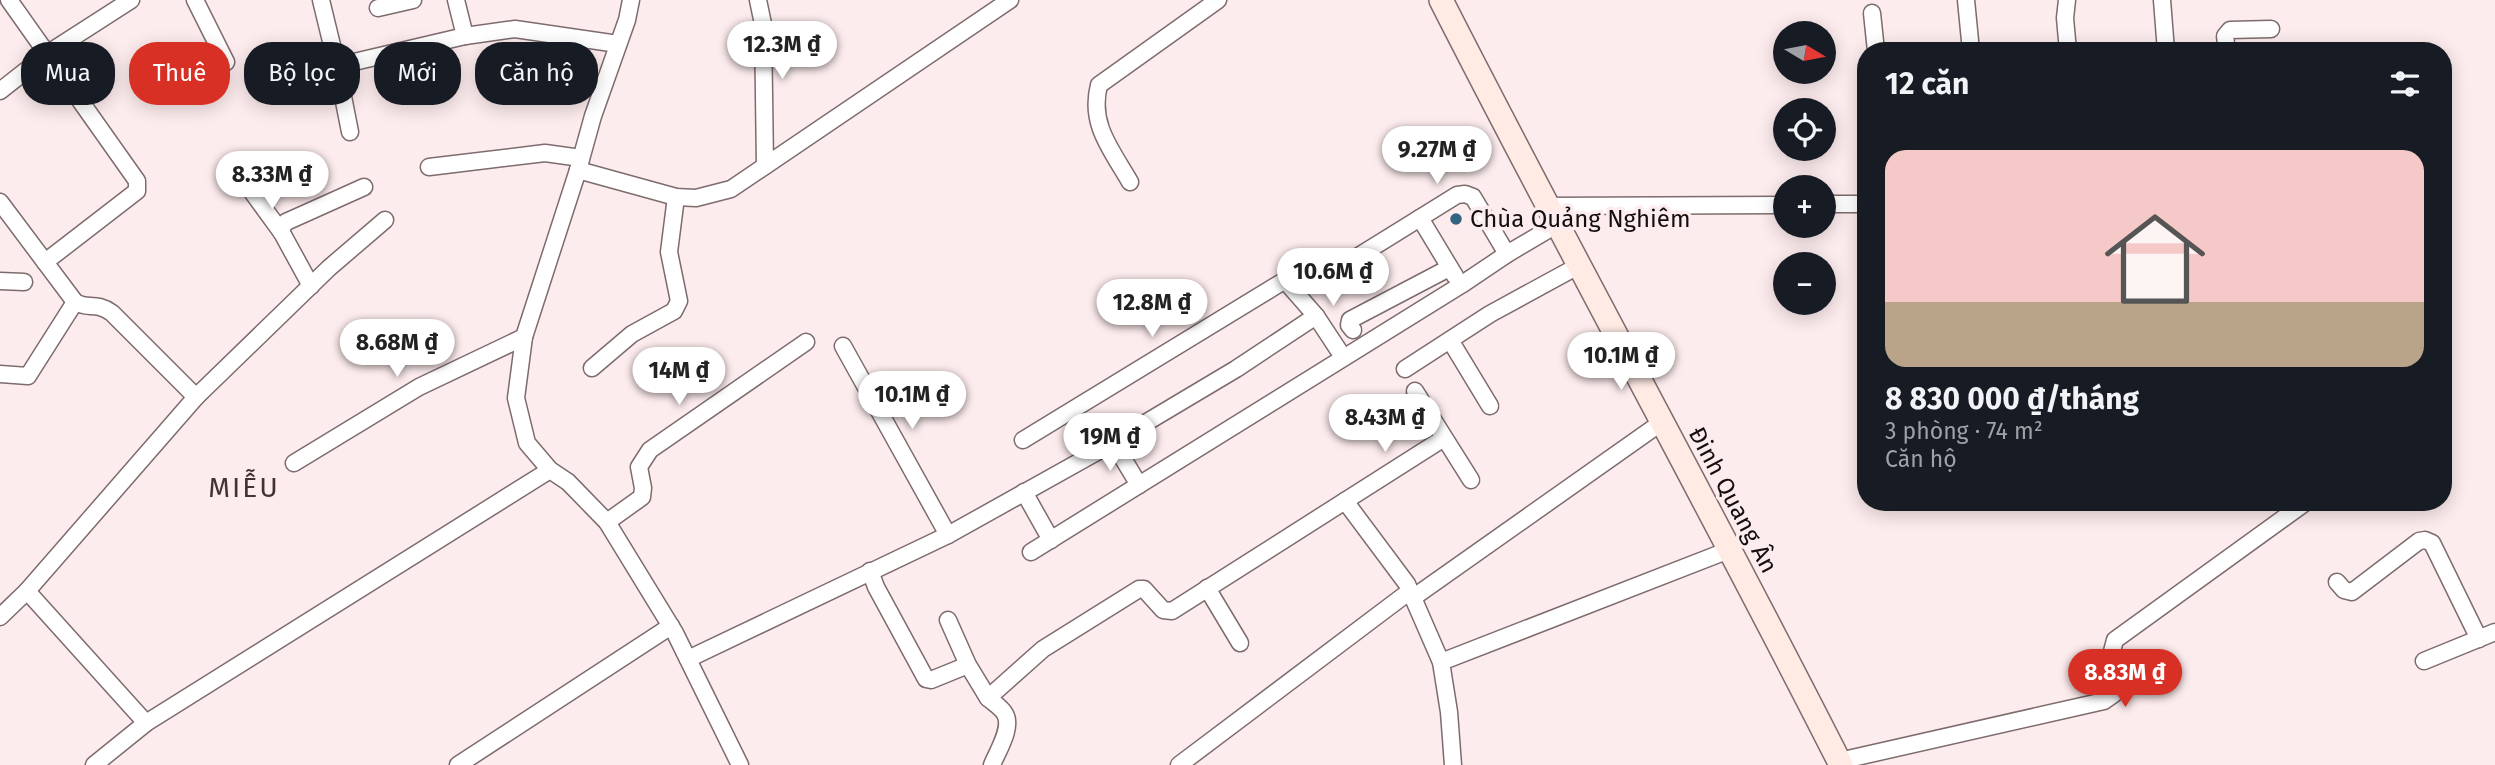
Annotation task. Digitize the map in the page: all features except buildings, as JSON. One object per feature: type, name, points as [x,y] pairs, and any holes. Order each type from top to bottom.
[{"type":"street","points":[[9,0],[39,42]]},
{"type":"street","points":[[66,42],[131,0]]},
{"type":"street","points":[[195,0],[216,42]]},
{"type":"street","points":[[321,0],[331,42]]},
{"type":"street","points":[[378,8],[413,0]]},
{"type":"street","points":[[456,0],[465,36]]},
{"type":"street","points":[[631,0],[524,337],[516,398],[527,443],[550,470],[568,482],[607,522],[671,626],[734,763]]},
{"type":"street","points":[[758,0],[763,24],[765,166]]},
{"type":"street","points":[[429,167],[545,153],[676,197],[715,195],[731,189],[1010,0]]},
{"type":"street","points":[[1130,183],[1099,126],[1094,104],[1099,85],[1218,0]]},
{"type":"street","name":"Đinh Quang Ân","points":[[1441,0],[1551,216],[1840,763]]},
{"type":"street","points":[[1966,0],[1970,42]]},
{"type":"street","points":[[2067,0],[2067,42]]},
{"type":"street","points":[[2162,0],[2165,42]]},
{"type":"street","points":[[1872,13],[1875,42]]},
{"type":"street","points":[[360,61],[465,36],[515,29],[618,44]]},
{"type":"street","points":[[2226,42],[2225,36],[2230,30],[2271,29]]},
{"type":"street","points":[[0,91],[21,74]]},
{"type":"street","points":[[45,262],[137,191],[137,181],[83,105]]},
{"type":"street","points":[[345,105],[350,132]]},
{"type":"street","points":[[282,233],[286,222],[364,187]]},
{"type":"street","points":[[250,189],[282,233],[311,286]]},
{"type":"street","points":[[1341,267],[1457,195],[1465,194],[1473,197],[1507,254]]},
{"type":"street","points":[[592,368],[632,334],[674,311],[679,301],[669,252],[676,197]]},
{"type":"street","points":[[0,202],[75,302],[80,305],[101,305],[196,397]]},
{"type":"street","points":[[1836,204],[1857,204]]},
{"type":"street","points":[[1031,552],[1461,285],[1507,254],[1551,216],[1773,206]]},
{"type":"street","points":[[1420,218],[1461,285]]},
{"type":"street","points":[[0,617],[27,591],[196,397],[311,286],[385,220]]},
{"type":"street","points":[[1405,369],[1490,314],[1578,266]]},
{"type":"street","points":[[1353,330],[1349,325],[1350,320],[1449,268]]},
{"type":"street","points":[[0,281],[24,282]]},
{"type":"street","points":[[1023,440],[1282,282],[1288,284],[1316,316],[1343,357]]},
{"type":"street","points":[[0,374],[29,376],[75,302]]},
{"type":"street","points":[[688,659],[948,534],[1113,442],[1236,369],[1316,316]]},
{"type":"street","points":[[294,463],[419,387],[524,337]]},
{"type":"street","points":[[1450,340],[1490,406]]},
{"type":"street","points":[[607,522],[642,497],[639,467],[650,450],[806,342]]},
{"type":"street","points":[[843,346],[948,534]]},
{"type":"street","points":[[1415,391],[1471,480]]},
{"type":"street","points":[[1179,765],[1412,594],[1662,422]]},
{"type":"street","points":[[988,698],[1043,649],[1139,589],[1148,592],[1163,610],[1172,611],[1444,438]]},
{"type":"street","points":[[1113,442],[1139,485]]},
{"type":"street","points":[[94,765],[145,723],[550,470]]},
{"type":"street","points":[[1024,492],[1051,540]]},
{"type":"street","points":[[1345,500],[1412,594],[1441,662],[1449,712],[1453,765]]},
{"type":"street","points":[[1840,763],[2104,701],[2114,694],[2117,681],[2110,654],[2115,640],[2294,511]]},
{"type":"street","points":[[2337,582],[2344,590],[2352,592],[2419,541],[2425,540],[2432,543],[2479,639]]},
{"type":"street","points":[[1441,662],[1729,550]]},
{"type":"street","points":[[870,571],[926,679],[930,680],[968,664]]},
{"type":"street","points":[[1207,588],[1240,643]]},
{"type":"street","points":[[27,591],[145,723]]},
{"type":"street","points":[[948,620],[968,664],[988,698],[1004,712],[1007,720],[1006,731],[992,765]]},
{"type":"street","points":[[458,765],[671,626]]},
{"type":"street","points":[[2424,661],[2495,632]]},
{"type":"place","name":"Chùa Quảng Nghiêm","points":[[1456,219]]},
{"type":"district","name":"MIỄU","points":[[244,487]]}]
